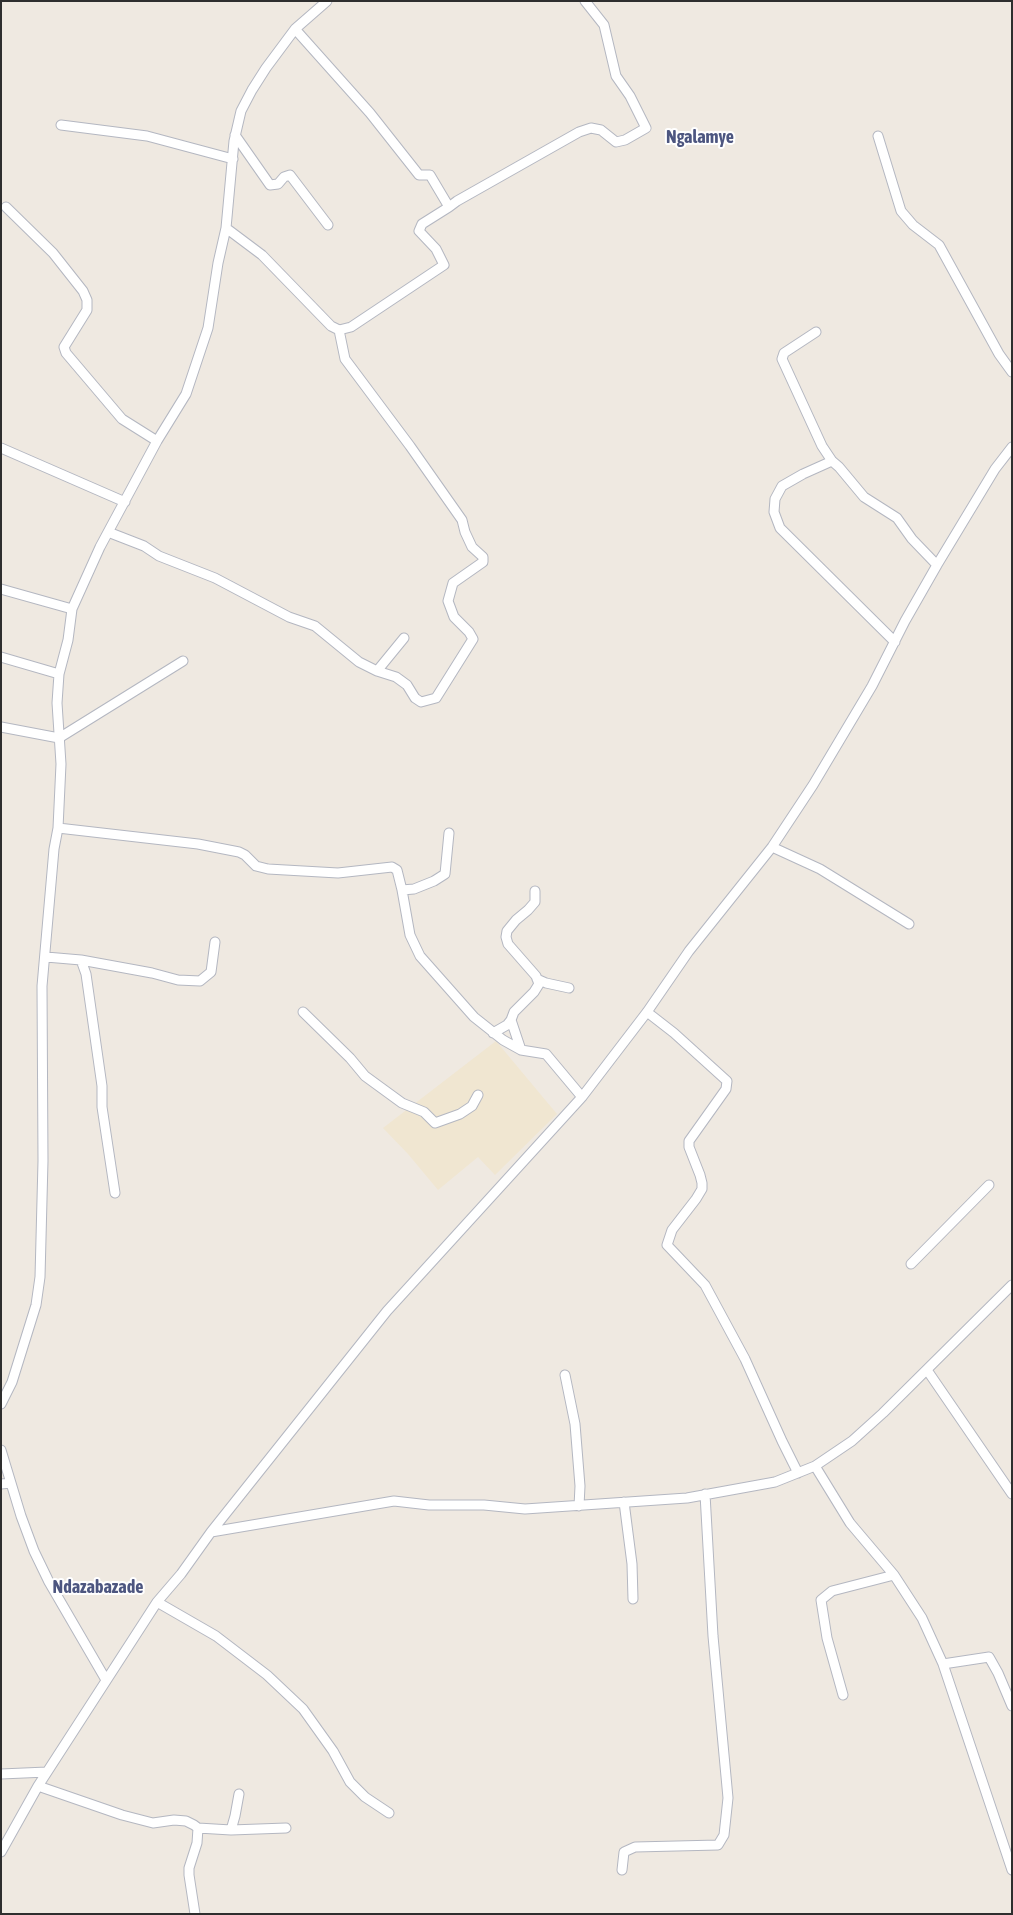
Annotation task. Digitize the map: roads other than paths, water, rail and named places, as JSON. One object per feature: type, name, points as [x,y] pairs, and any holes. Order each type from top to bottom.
[{"type":"street","points":[[1,1404],[12,1382],[36,1305],[40,1277],[43,1161],[42,1004],[54,849],[58,828],[61,764],[57,703],[59,674],[68,640],[72,609],[108,532],[157,441],[186,394],[208,328],[218,263],[226,228],[235,135],[241,111],[266,68],[295,29],[327,1]]},
{"type":"street","points":[[226,228],[262,255],[330,326],[339,330],[351,328],[444,265],[436,249],[419,231],[422,224],[457,200],[579,132],[591,128],[601,130],[616,142],[625,140],[646,128],[630,96],[616,76],[604,25],[585,1]]},
{"type":"street","points":[[295,29],[370,113],[419,175],[430,175],[449,207]]},
{"type":"street","points":[[61,126],[147,136],[233,159]]},
{"type":"street","points":[[235,135],[270,185],[278,184],[284,177],[290,175],[328,225]]},
{"type":"street","points":[[878,136],[901,211],[913,225],[939,245],[999,354],[1012,372]]},
{"type":"street","points":[[6,207],[53,253],[87,300],[86,310],[64,347],[66,353],[122,419],[157,441]]},
{"type":"street","points":[[108,532],[144,546],[159,556],[215,578],[289,617],[314,626],[359,662],[396,677],[407,685],[415,698],[422,702],[436,698],[473,639],[469,632],[454,617],[448,601],[453,583],[483,562],[483,557],[472,547],[464,532],[462,520],[345,359],[339,330]]},
{"type":"street","points":[[816,332],[784,353],[782,359],[822,446],[832,461],[839,466],[864,496],[897,518],[912,539],[937,565]]},
{"type":"street","points":[[1,1852],[38,1786],[157,1602],[387,1311],[582,1097],[647,1012],[690,951],[772,847],[813,785],[863,703],[937,565],[995,469],[1012,446]]},
{"type":"street","points":[[1,448],[125,502]]},
{"type":"street","points":[[832,461],[782,486],[775,499],[774,512],[780,528],[895,642]]},
{"type":"street","points":[[1,589],[72,609]]},
{"type":"street","points":[[377,670],[404,638]]},
{"type":"street","points":[[1,657],[59,674]]},
{"type":"street","points":[[1,727],[59,738],[183,660]]},
{"type":"street","points":[[58,828],[198,844],[239,852],[256,866],[268,869],[338,873],[392,867],[397,870],[410,935],[420,956],[474,1017],[494,1033],[521,1050],[546,1054],[582,1097]]},
{"type":"street","points":[[402,890],[414,889],[434,881],[445,874],[449,833]]},
{"type":"street","points":[[772,847],[820,869],[909,924]]},
{"type":"street","points":[[536,891],[535,902],[507,931],[508,944],[537,979],[568,988]]},
{"type":"street","points":[[46,956],[81,960],[152,973],[178,980],[200,981],[210,972],[214,942]]},
{"type":"street","points":[[81,960],[86,974],[102,1086],[102,1107],[114,1193]]},
{"type":"street","points":[[521,1050],[512,1020],[514,1012],[534,992],[538,984],[537,979]]},
{"type":"street","points":[[303,1012],[350,1058],[364,1076],[402,1103],[424,1112],[435,1123],[460,1114],[472,1106],[478,1096]]},
{"type":"street","points":[[647,1012],[674,1033],[727,1081],[726,1088],[688,1141],[700,1175],[702,1189],[672,1230],[667,1245],[706,1285],[745,1359],[798,1473]]},
{"type":"street","points":[[494,1033],[512,1020]]},
{"type":"street","points":[[912,1264],[989,1185]]},
{"type":"street","points":[[211,1532],[394,1501],[429,1506],[484,1505],[525,1509],[687,1498],[775,1482],[815,1466],[852,1441],[927,1370],[1012,1285]]},
{"type":"street","points":[[927,1370],[1009,1482],[1012,1494]]},
{"type":"street","points":[[565,1375],[575,1424],[580,1486],[579,1506]]},
{"type":"street","points":[[1,1450],[34,1551],[48,1582],[106,1680]]},
{"type":"street","points":[[815,1466],[850,1523],[894,1575],[922,1618],[943,1664],[1012,1870]]},
{"type":"street","points":[[1,1484],[11,1483]]},
{"type":"street","points":[[622,1870],[624,1852],[635,1848],[718,1845],[724,1835],[728,1798],[713,1636],[706,1494]]},
{"type":"street","points":[[624,1502],[632,1564],[633,1599]]},
{"type":"street","points":[[843,1696],[827,1638],[820,1600],[832,1591],[894,1575]]},
{"type":"street","points":[[157,1602],[216,1636],[267,1675],[303,1709],[333,1751],[350,1782],[365,1797],[389,1813]]},
{"type":"street","points":[[943,1664],[989,1657],[1012,1706]]},
{"type":"street","points":[[1,1774],[47,1772]]},
{"type":"street","points":[[38,1786],[94,1806],[153,1823],[174,1820],[186,1821],[198,1828],[231,1830],[286,1828]]},
{"type":"street","points":[[231,1830],[236,1816],[239,1794]]},
{"type":"street","points":[[195,1914],[189,1868],[198,1842],[198,1828]]},
{"type":"district","name":"Ngalamye","points":[[700,137]]},
{"type":"district","name":"Ndazabazade","points":[[98,1587]]}]
